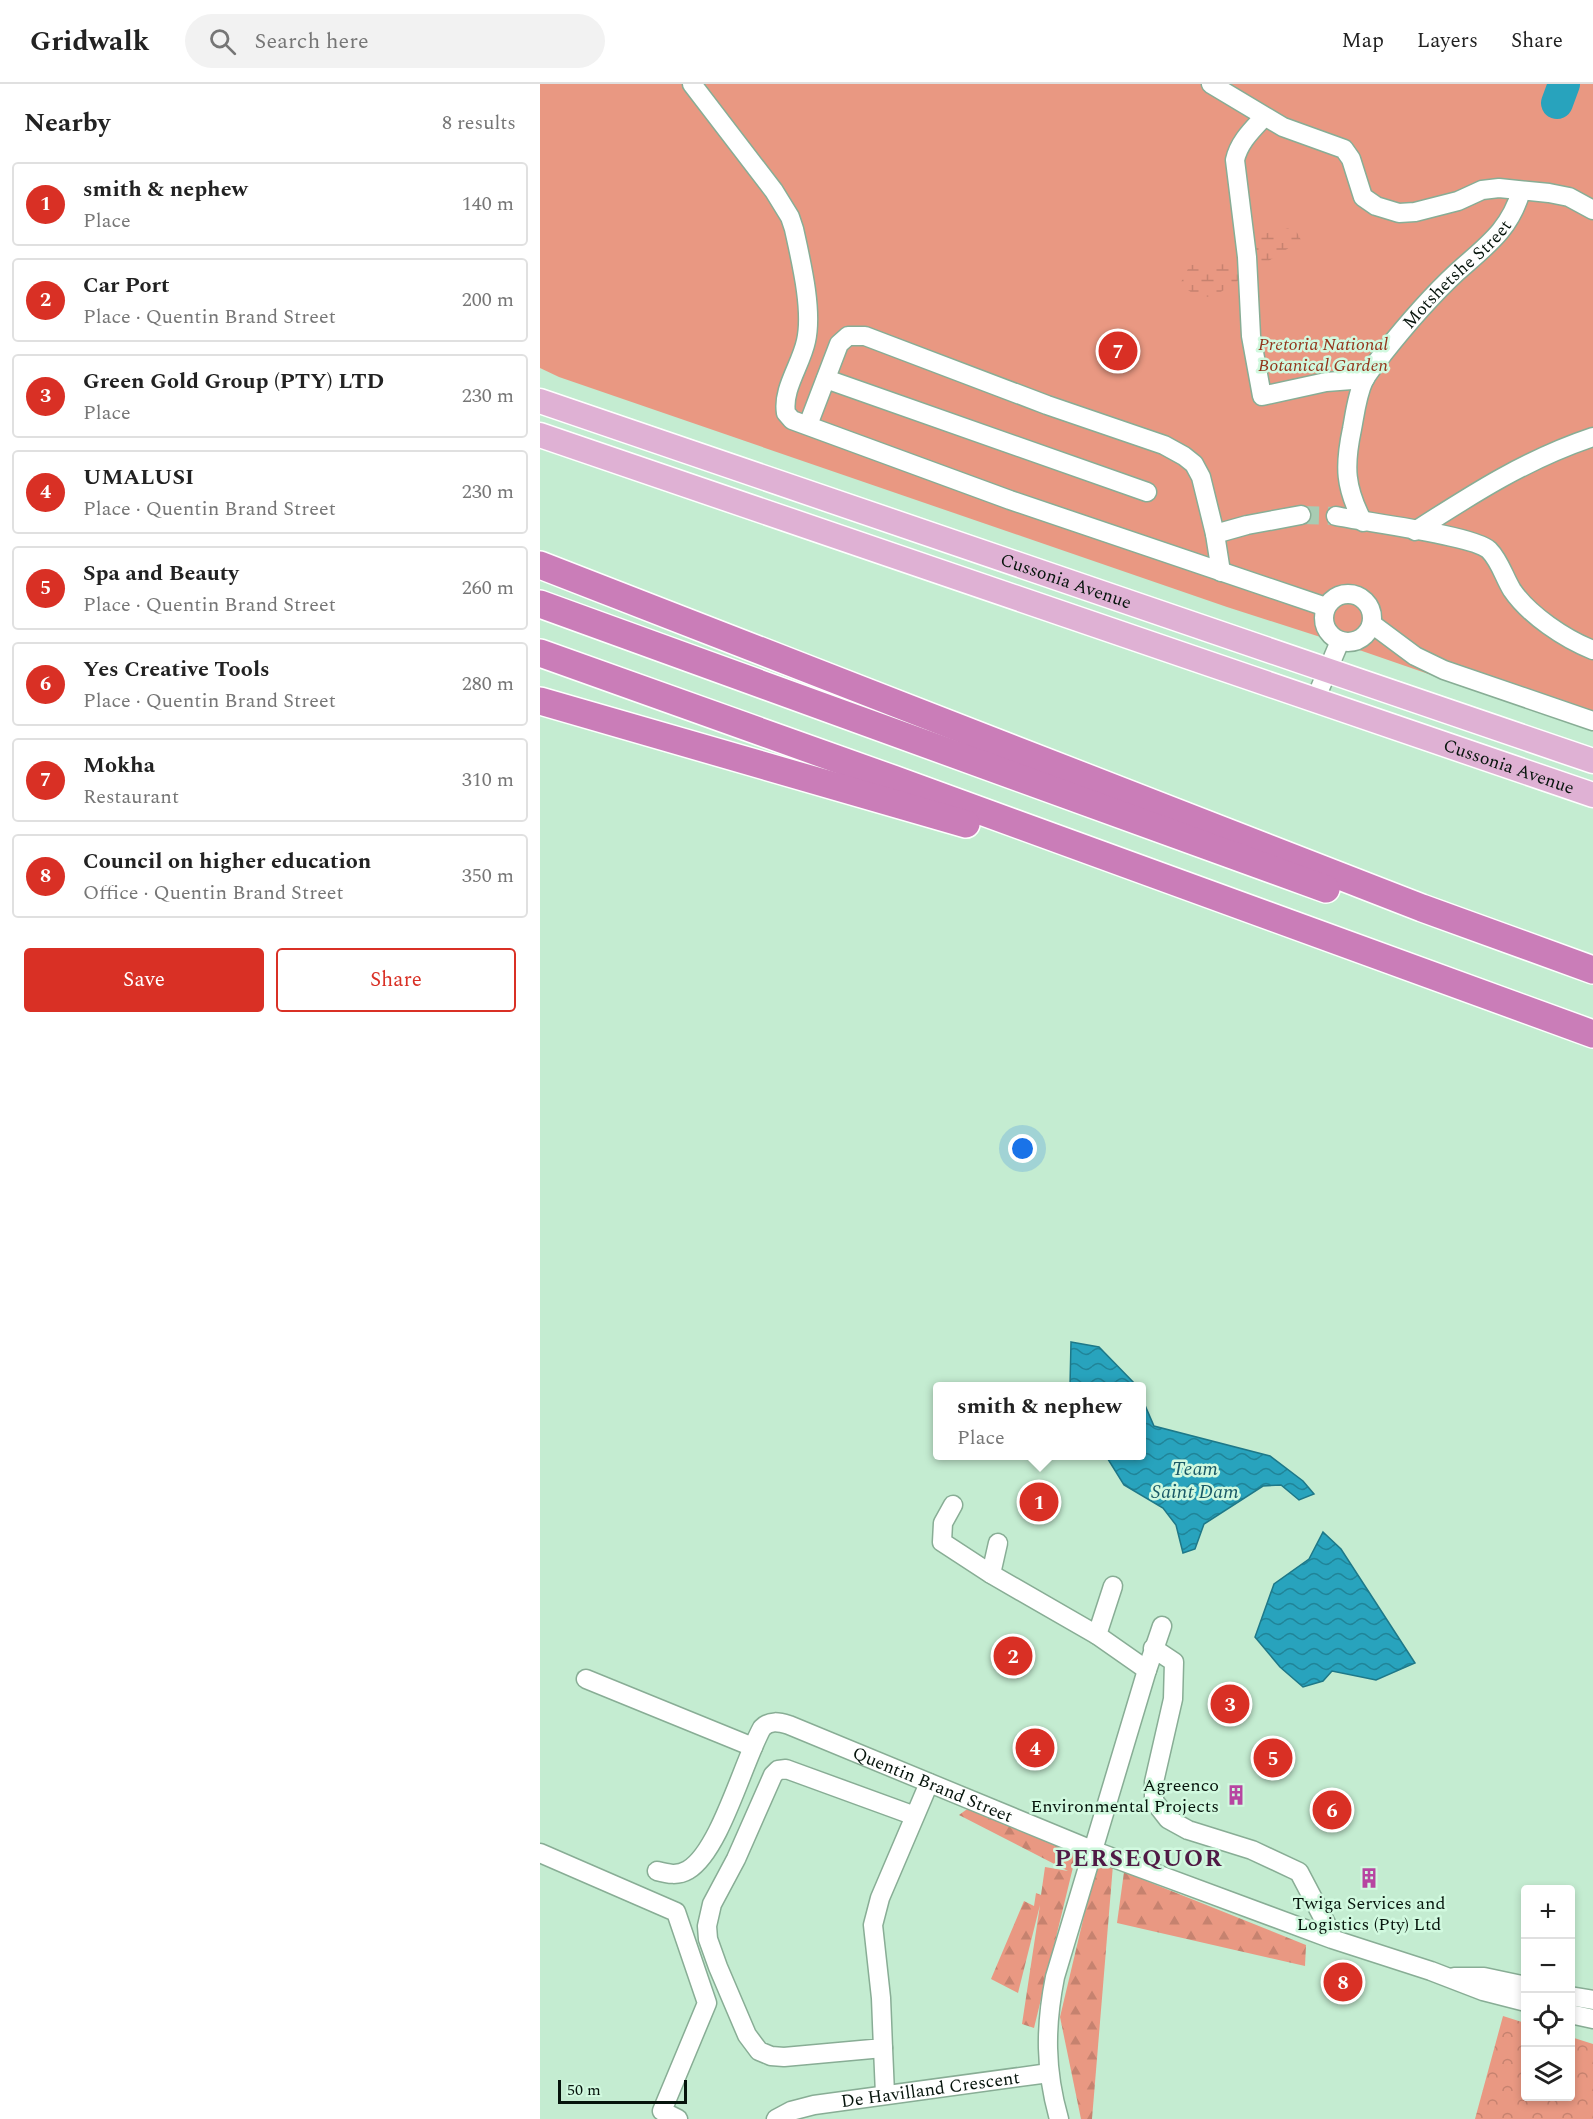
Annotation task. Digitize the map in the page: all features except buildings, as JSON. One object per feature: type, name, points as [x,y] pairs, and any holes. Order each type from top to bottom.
[{"type":"highway","points":[[540,565],[1422,908],[1593,970]]},
{"type":"highway","points":[[540,604],[945,749],[1593,986]]},
{"type":"highway","points":[[540,653],[1593,1034]]},
{"type":"highway","points":[[540,701],[1091,861],[1263,921],[1356,947]]},
{"type":"main road","name":"Cussonia Avenue","points":[[540,401],[1593,761]]},
{"type":"main road","name":"Cussonia Avenue","points":[[540,435],[1593,795]]},
{"type":"street","points":[[692,84],[774,191],[790,217],[794,230],[808,310],[808,330],[786,400],[785,409],[792,420],[1010,500],[1326,607]]},
{"type":"street","points":[[1211,84],[1283,128],[1344,148],[1351,159],[1363,197],[1376,206],[1399,213],[1431,209],[1489,188],[1569,197],[1593,210]]},
{"type":"street","points":[[1264,117],[1245,138],[1235,160],[1249,278],[1251,336],[1262,396],[1326,382],[1365,379]]},
{"type":"street","name":"Motshetshe Street","points":[[1363,522],[1348,486],[1347,470],[1354,416],[1365,379],[1396,338],[1439,290],[1498,236],[1517,205],[1521,191]]},
{"type":"street","points":[[808,425],[843,339],[855,335],[865,336],[1047,405],[1164,445],[1184,456],[1194,464],[1201,477],[1215,534],[1221,572]]},
{"type":"street","points":[[826,379],[1147,492]]},
{"type":"street","points":[[1415,531],[1510,472],[1593,436]]},
{"type":"street","points":[[1215,534],[1247,525],[1301,515]]},
{"type":"street","points":[[1336,516],[1480,544],[1489,550],[1513,591],[1524,603],[1565,636],[1593,650]]},
{"type":"street","points":[[1348,593],[1357,595],[1370,607],[1373,615],[1372,624],[1360,640],[1350,643],[1340,641],[1331,636],[1325,627],[1323,617],[1326,607],[1339,595],[1348,593]]},
{"type":"street","points":[[1372,624],[1415,656],[1443,670],[1593,721]]},
{"type":"street","points":[[1315,700],[1340,641]]},
{"type":"street","points":[[953,1505],[943,1523],[942,1542],[991,1574],[1097,1635],[1147,1670]]},
{"type":"street","points":[[991,1574],[998,1543]]},
{"type":"street","points":[[1097,1635],[1113,1586]]},
{"type":"street","points":[[1059,2119],[1049,2073],[1047,2037],[1049,2008],[1092,1850],[1153,1648],[1162,1626]]},
{"type":"street","points":[[1153,1648],[1174,1662],[1173,1699],[1154,1782],[1154,1801],[1168,1819],[1188,1830],[1252,1850],[1299,1872],[1330,1931]]},
{"type":"street","points":[[586,1679],[753,1747],[720,1825],[696,1863],[683,1873],[672,1875],[657,1871]]},
{"type":"street","name":"Quentin Brand Street","points":[[753,1747],[766,1724],[777,1722],[789,1725],[1092,1850],[1332,1939],[1449,1977],[1483,1991],[1521,2001]]},
{"type":"street","points":[[883,2048],[784,2058],[759,2051],[747,2035],[718,1967],[708,1939],[708,1917],[769,1782],[778,1770],[786,1769],[801,1774],[915,1816]]},
{"type":"street","points":[[885,2094],[881,1998],[873,1924],[880,1898],[929,1783]]},
{"type":"street","points":[[540,1853],[676,1912],[707,2003],[662,2111],[678,2119]]},
{"type":"street","name":"Quentin Brand Street","points":[[1449,1977],[1484,1977],[1521,1985]]},
{"type":"street","points":[[1575,1997],[1593,2000]]},
{"type":"street","points":[[1575,2015],[1593,2019]]},
{"type":"street","name":"De Havilland Crescent","points":[[776,2119],[807,2106],[1049,2073]]},
{"type":"green space","name":"Pretoria National Botanical Garden","points":[[540,84],[1593,84],[1593,731],[559,377],[540,368]]},
{"type":"green space","points":[[1294,227],[1301,240],[1213,297],[1196,296],[1180,284],[1190,265],[1239,264],[1253,254],[1263,234]]},
{"type":"green space","points":[[970,1807],[1076,1855],[1034,2028],[1022,2024],[1040,1905],[1018,1993],[991,1979],[1024,1901],[1034,1906],[1036,1893],[1041,1895],[1045,1867],[1068,1871],[959,1815]]},
{"type":"green space","points":[[1097,1861],[1113,1865],[1092,2119],[1081,2119],[1060,2017]]},
{"type":"green space","points":[[1124,1872],[1306,1945],[1305,1966],[1117,1923]]},
{"type":"green space","points":[[1503,2016],[1521,2022],[1521,2101],[1575,2101],[1575,2038],[1593,2044],[1593,2119],[1475,2119]]},
{"type":"water","points":[[1071,1342],[1099,1347],[1133,1382],[1070,1382]]},
{"type":"water","name":"Team Saint Dam","points":[[1146,1408],[1154,1426],[1270,1456],[1303,1481],[1314,1494],[1299,1500],[1281,1485],[1263,1486],[1204,1524],[1195,1549],[1183,1553],[1176,1525],[1163,1508],[1124,1485],[1108,1460],[1146,1460]]},
{"type":"water","points":[[1323,1532],[1341,1549],[1415,1663],[1376,1680],[1332,1671],[1323,1681],[1303,1687],[1280,1667],[1255,1637],[1274,1584],[1309,1559]]},
{"type":"waterway","points":[[1557,103],[1564,84]]},
{"type":"tunnel","points":[[1301,515],[1336,516]]},
{"type":"place","name":"Mokha","points":[[1118,351]]},
{"type":"place","name":"smith & nephew","points":[[1039,1502]]},
{"type":"place","name":"Car Port","points":[[1013,1656]]},
{"type":"place","name":"Green Gold Group (PTY) LTD","points":[[1230,1704]]},
{"type":"place","name":"UMALUSI","points":[[1035,1748]]},
{"type":"place","name":"Spa and Beauty","points":[[1273,1758]]},
{"type":"place","name":"Agreenco Environmental Projects","points":[[1236,1795]]},
{"type":"place","name":"Yes Creative Tools","points":[[1332,1810]]},
{"type":"place","name":"Twiga Services and Logistics (Pty) Ltd","points":[[1369,1878]]},
{"type":"place","name":"Council on higher education","points":[[1343,1982]]},
{"type":"district","name":"PERSEQUOR","points":[[1139,1859]]}]
